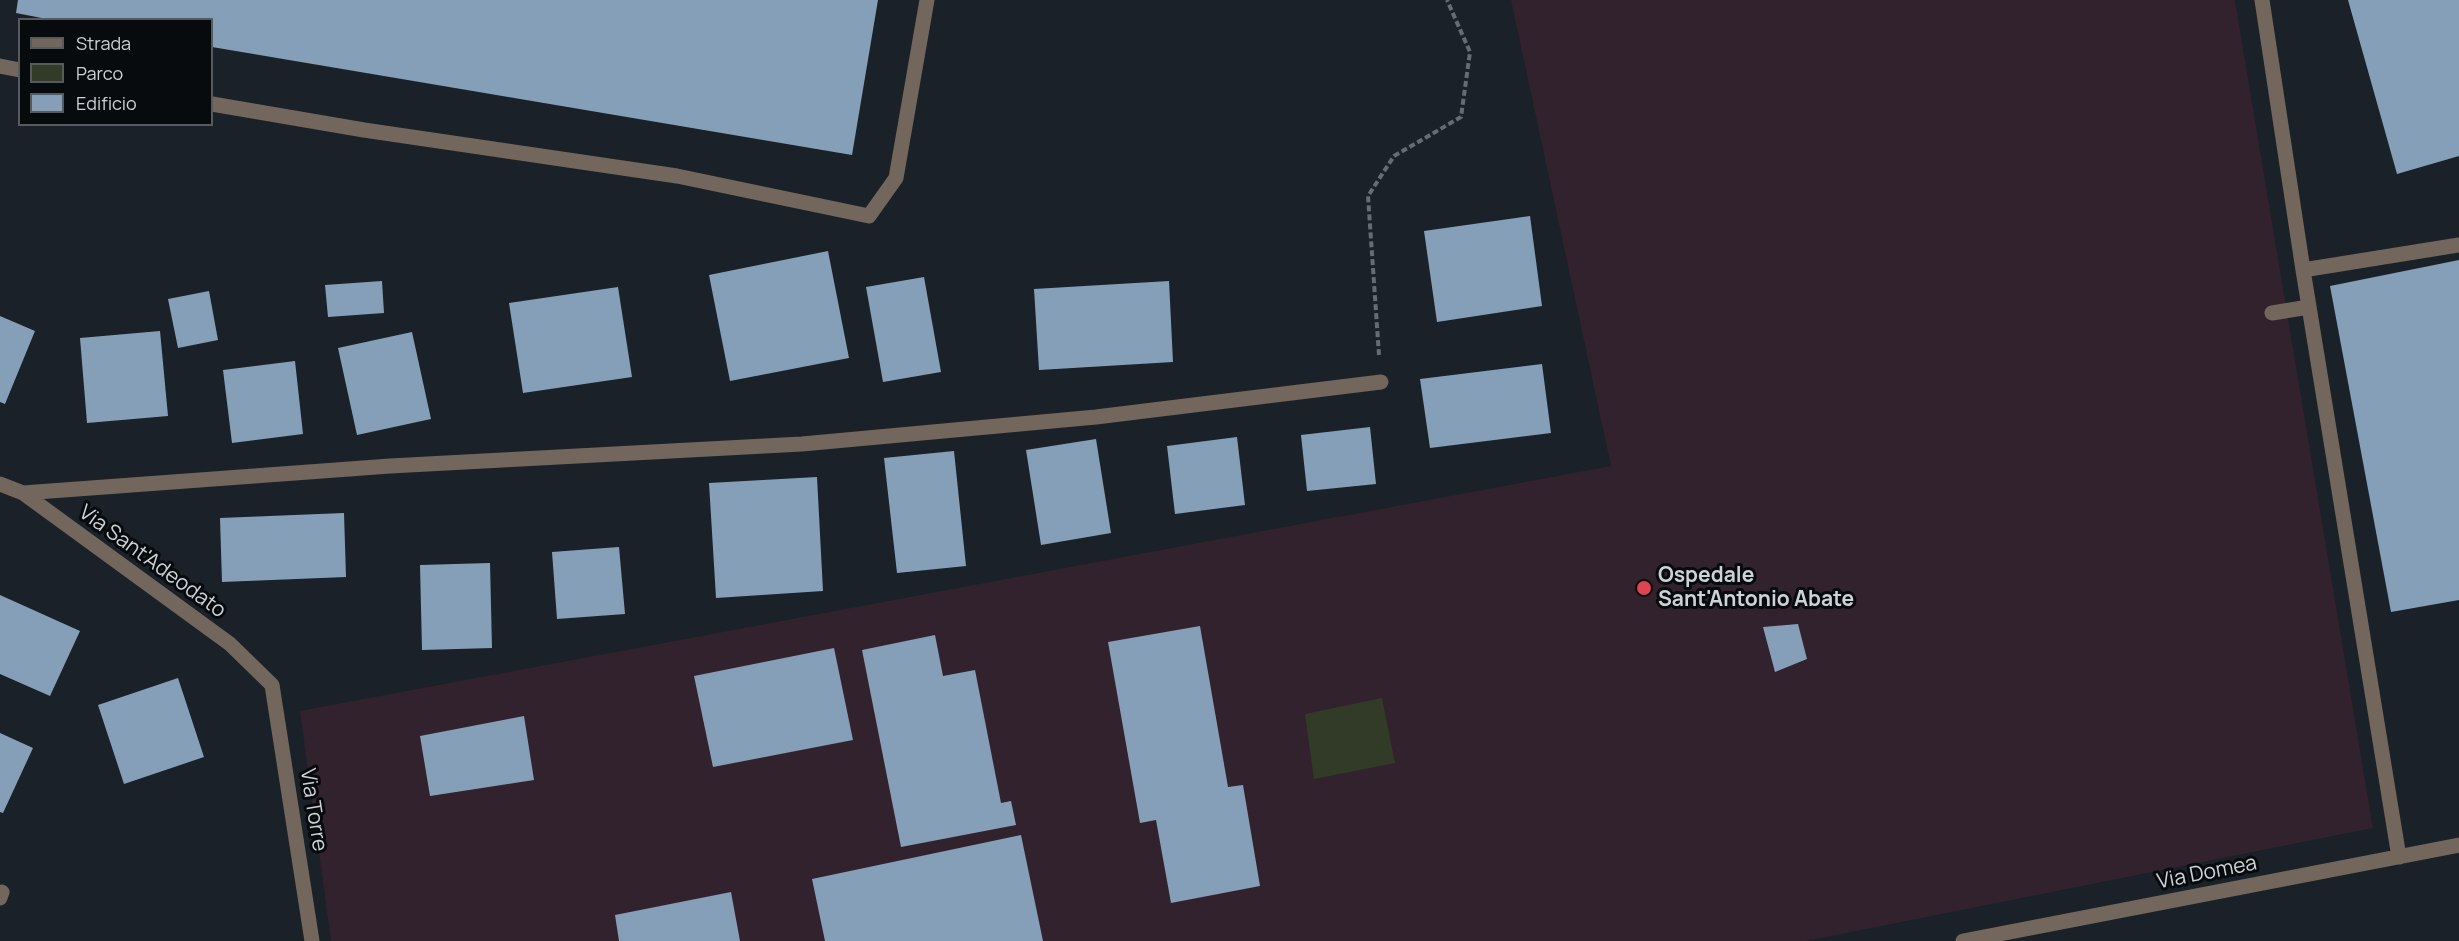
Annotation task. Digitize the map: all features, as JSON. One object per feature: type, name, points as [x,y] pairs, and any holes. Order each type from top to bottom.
[{"type":"street","points":[[213,104],[364,130],[676,176],[869,216],[896,178],[927,0]]},
{"type":"street","points":[[2262,0],[2303,270],[2399,857]]},
{"type":"street","points":[[0,66],[18,70]]},
{"type":"street","points":[[2303,270],[2459,245]]},
{"type":"street","points":[[2272,313],[2309,307]]},
{"type":"street","points":[[23,493],[390,466],[802,444],[1096,417],[1381,382]]},
{"type":"street","name":"Via Sant'Adeodato","points":[[0,484],[23,493],[230,644],[272,685]]},
{"type":"street","name":"Via Torre","points":[[272,685],[312,941]]},
{"type":"street","name":"Via Domea","points":[[1962,941],[2459,845]]},
{"type":"path","points":[[1381,382],[1368,196],[1394,156],[1461,117],[1470,52],[1447,0]]},
{"type":"shaded area","name":"Ospedale Sant'Antonio Abate","points":[[1511,0],[2235,0],[2373,828],[1806,941],[331,941],[300,711],[1611,466]]},
{"type":"green space","points":[[1382,698],[1395,763],[1314,779],[1305,714]]},
{"type":"building","points":[[18,0],[878,0],[852,155],[213,47],[213,18],[42,18],[16,13]]},
{"type":"building","points":[[2348,0],[2459,0],[2459,156],[2397,174]]},
{"type":"building","points":[[1530,216],[1542,306],[1437,322],[1424,231]]},
{"type":"building","points":[[828,251],[849,358],[730,381],[709,275]]},
{"type":"building","points":[[2459,260],[2459,600],[2391,612],[2330,286]]},
{"type":"building","points":[[924,277],[941,372],[883,382],[866,287]]},
{"type":"building","points":[[382,281],[384,313],[328,317],[325,285]]},
{"type":"building","points":[[1169,281],[1173,362],[1039,370],[1034,289]]},
{"type":"building","points":[[618,287],[632,377],[523,393],[509,303]]},
{"type":"building","points":[[209,291],[218,340],[178,348],[168,299]]},
{"type":"building","points":[[0,316],[35,331],[5,404],[0,402]]},
{"type":"building","points":[[160,331],[168,416],[87,423],[80,338]]},
{"type":"building","points":[[412,332],[431,419],[357,435],[338,348]]},
{"type":"building","points":[[295,361],[303,434],[232,443],[223,370]]},
{"type":"building","points":[[1542,364],[1551,433],[1430,448],[1420,379]]},
{"type":"building","points":[[1370,427],[1376,484],[1307,491],[1301,435]]},
{"type":"building","points":[[1237,437],[1245,505],[1175,514],[1167,446]]},
{"type":"building","points":[[1096,439],[1111,533],[1041,545],[1026,450]]},
{"type":"building","points":[[954,451],[966,566],[897,573],[884,458]]},
{"type":"building","points":[[817,477],[823,591],[716,598],[709,483]]},
{"type":"building","points":[[344,513],[346,577],[222,582],[220,518]]},
{"type":"building","points":[[619,547],[625,614],[557,619],[552,552]]},
{"type":"building","points":[[490,563],[492,648],[422,650],[420,565]]},
{"type":"building","points":[[0,595],[80,631],[50,696],[0,674]]},
{"type":"building","points":[[1798,624],[1807,659],[1775,672],[1763,627]]},
{"type":"building","points":[[1200,626],[1228,787],[1243,785],[1260,886],[1171,903],[1156,820],[1140,823],[1108,642]]},
{"type":"building","points":[[935,635],[943,676],[975,670],[1001,803],[1011,801],[1016,825],[901,847],[862,650]]},
{"type":"building","points":[[834,648],[853,740],[713,767],[694,676]]},
{"type":"building","points":[[178,678],[204,757],[124,784],[98,705]]},
{"type":"building","points":[[524,716],[534,780],[430,796],[420,736]]},
{"type":"building","points":[[0,733],[33,748],[3,813],[0,812]]},
{"type":"building","points":[[1021,835],[1043,941],[825,941],[812,879]]},
{"type":"building","points":[[731,892],[740,941],[619,941],[615,915]]},
{"type":"place","name":"Ospedale Sant'Antonio Abate","points":[[1644,588]]}]
